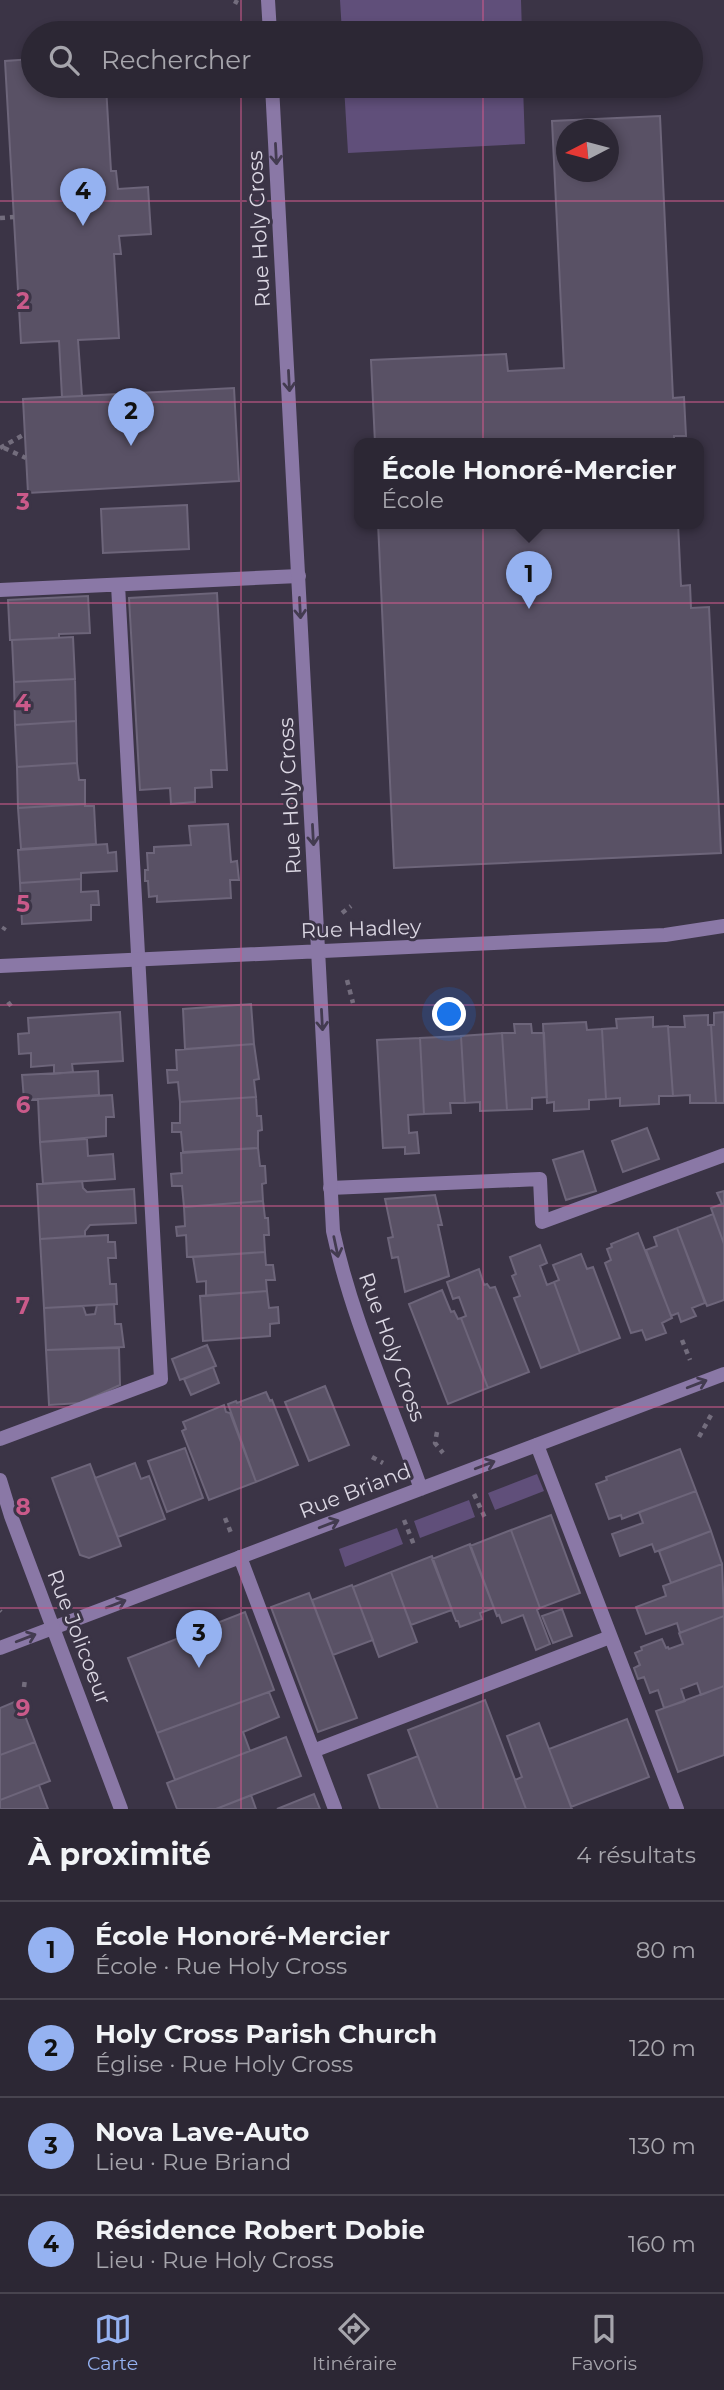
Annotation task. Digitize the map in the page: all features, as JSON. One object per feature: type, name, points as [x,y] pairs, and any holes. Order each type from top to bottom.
[{"type":"street","points":[[268,0],[269,21]]},
{"type":"street","name":"Rue Holy Cross","points":[[273,98],[333,1231],[341,1268],[421,1489]]},
{"type":"street","points":[[0,590],[299,576]]},
{"type":"street","points":[[0,1439],[160,1379],[118,585]]},
{"type":"street","name":"Rue Hadley","points":[[0,966],[665,935],[724,926]]},
{"type":"street","points":[[330,1188],[540,1179],[542,1222],[724,1155]]},
{"type":"street","name":"Rue Briand","points":[[0,1648],[724,1374]]},
{"type":"street","points":[[537,1445],[677,1809]]},
{"type":"street","name":"Rue Jolicoeur","points":[[0,1480],[52,1628],[121,1809]]},
{"type":"street","points":[[240,1557],[335,1809]]},
{"type":"street","points":[[313,1751],[610,1637]]},
{"type":"path","points":[[0,218],[14,217]]},
{"type":"path","points":[[2,448],[25,434]]},
{"type":"path","points":[[2,448],[26,458]]},
{"type":"path","points":[[347,980],[353,1003]]},
{"type":"path","points":[[682,1340],[690,1361]]},
{"type":"path","points":[[699,1437],[711,1415]]},
{"type":"path","points":[[435,1443],[437,1432]]},
{"type":"path","points":[[372,1457],[384,1464]]},
{"type":"path","points":[[476,1497],[485,1518]]},
{"type":"path","points":[[225,1518],[231,1534]]},
{"type":"path","points":[[405,1523],[414,1545]]},
{"type":"path","points":[[24,1687],[26,1679]]},
{"type":"shaded area","points":[[340,0],[521,0],[522,21],[341,21]]},
{"type":"shaded area","points":[[345,98],[523,98],[525,144],[348,153]]},
{"type":"shaded area","points":[[537,1474],[544,1491],[495,1510],[488,1493]]},
{"type":"shaded area","points":[[469,1500],[475,1517],[420,1538],[414,1521]]},
{"type":"shaded area","points":[[397,1528],[403,1544],[345,1567],[339,1549]]},
{"type":"building","points":[[21,60],[21,98],[107,98],[111,171],[116,171],[118,189],[148,187],[151,234],[119,236],[121,254],[114,254],[119,338],[78,340],[82,396],[62,397],[59,341],[21,343],[5,61]]},
{"type":"building","points":[[660,116],[673,398],[684,397],[686,436],[375,438],[371,360],[506,354],[508,371],[564,368],[552,121],[556,121],[556,182],[619,182],[619,119],[595,119]]},
{"type":"building","points":[[234,388],[239,481],[28,493],[23,399]]},
{"type":"building","points":[[187,505],[189,549],[103,553],[101,509]]},
{"type":"building","points":[[378,529],[678,529],[681,586],[690,585],[691,608],[709,607],[721,853],[394,868]]},
{"type":"building","points":[[217,593],[227,770],[211,770],[212,787],[195,788],[195,802],[171,804],[170,788],[140,790],[129,598]]},
{"type":"building","points":[[88,596],[90,633],[59,634],[59,638],[10,640],[8,600]]},
{"type":"building","points":[[73,637],[75,679],[14,682],[12,640]]},
{"type":"building","points":[[75,679],[76,721],[15,725],[14,682]]},
{"type":"building","points":[[76,721],[77,763],[17,767],[15,725]]},
{"type":"building","points":[[77,763],[79,780],[85,780],[85,804],[18,808],[17,767]]},
{"type":"building","points":[[85,804],[94,806],[96,844],[21,849],[18,808]]},
{"type":"building","points":[[228,824],[231,862],[237,861],[239,880],[230,880],[231,898],[157,902],[157,896],[149,897],[148,881],[145,881],[145,870],[148,870],[147,853],[154,853],[154,847],[191,845],[189,826]]},
{"type":"building","points":[[107,844],[108,853],[116,852],[117,871],[81,873],[81,879],[20,883],[18,850]]},
{"type":"building","points":[[81,879],[81,892],[98,891],[99,905],[91,905],[91,920],[22,924],[20,883]]},
{"type":"building","points":[[251,1004],[254,1044],[185,1049],[183,1009]]},
{"type":"building","points":[[120,1012],[123,1061],[72,1064],[73,1072],[54,1074],[54,1065],[31,1067],[31,1053],[19,1054],[18,1034],[29,1033],[28,1018]]},
{"type":"building","points":[[724,1012],[724,1103],[716,1103],[711,1025],[714,1025],[714,1013]]},
{"type":"building","points":[[708,1015],[716,1103],[690,1103],[690,1095],[673,1096],[668,1027],[685,1027],[684,1016]]},
{"type":"building","points":[[653,1017],[653,1027],[668,1026],[673,1096],[659,1096],[659,1104],[620,1106],[620,1098],[606,1099],[602,1029],[617,1028],[616,1019]]},
{"type":"building","points":[[586,1022],[587,1030],[602,1029],[606,1099],[589,1100],[589,1109],[554,1111],[554,1102],[547,1103],[543,1024]]},
{"type":"building","points":[[514,1024],[531,1024],[532,1033],[544,1033],[547,1097],[532,1098],[532,1109],[507,1110],[502,1033],[515,1033]]},
{"type":"building","points":[[502,1033],[507,1110],[480,1111],[480,1102],[465,1103],[461,1036]]},
{"type":"building","points":[[461,1036],[465,1103],[450,1103],[451,1113],[424,1114],[420,1038]]},
{"type":"building","points":[[420,1038],[424,1114],[408,1115],[409,1133],[417,1132],[419,1153],[405,1154],[405,1147],[383,1148],[377,1040]]},
{"type":"building","points":[[254,1044],[259,1079],[254,1080],[256,1097],[180,1102],[178,1082],[168,1083],[167,1070],[177,1070],[176,1050]]},
{"type":"building","points":[[98,1071],[99,1095],[24,1100],[22,1075]]},
{"type":"building","points":[[112,1095],[114,1117],[106,1117],[106,1136],[40,1142],[38,1099]]},
{"type":"building","points":[[256,1097],[257,1116],[261,1116],[262,1130],[258,1131],[258,1148],[183,1152],[181,1132],[172,1132],[172,1123],[180,1123],[180,1102]]},
{"type":"building","points":[[647,1128],[659,1159],[623,1172],[612,1141]]},
{"type":"building","points":[[87,1139],[88,1156],[113,1154],[115,1179],[43,1184],[40,1142]]},
{"type":"building","points":[[258,1148],[260,1166],[265,1166],[263,1201],[184,1207],[182,1186],[172,1186],[171,1174],[182,1173],[181,1153]]},
{"type":"building","points":[[583,1151],[596,1191],[566,1200],[553,1160]]},
{"type":"building","points":[[82,1181],[87,1192],[134,1189],[136,1223],[90,1225],[85,1236],[40,1239],[37,1184]]},
{"type":"building","points":[[724,1191],[724,1244],[711,1208],[722,1204],[717,1193]]},
{"type":"building","points":[[435,1195],[442,1225],[438,1225],[449,1276],[405,1292],[398,1257],[392,1258],[388,1238],[393,1237],[385,1199]]},
{"type":"building","points":[[263,1201],[269,1235],[264,1235],[265,1252],[187,1257],[186,1235],[177,1236],[176,1227],[185,1226],[184,1207]]},
{"type":"building","points":[[713,1214],[724,1244],[724,1300],[707,1306],[677,1228]]},
{"type":"building","points":[[677,1228],[705,1303],[692,1308],[696,1316],[681,1322],[678,1313],[671,1316],[646,1250],[657,1246],[654,1237]]},
{"type":"building","points":[[638,1233],[672,1318],[662,1323],[666,1333],[646,1340],[642,1330],[631,1333],[605,1263],[611,1260],[607,1249],[612,1247],[611,1244]]},
{"type":"building","points":[[108,1235],[108,1242],[115,1242],[116,1258],[108,1258],[110,1284],[116,1284],[117,1304],[44,1308],[40,1239]]},
{"type":"building","points":[[540,1245],[547,1263],[540,1266],[547,1285],[554,1282],[580,1353],[541,1368],[514,1298],[520,1296],[512,1276],[516,1274],[510,1257]]},
{"type":"building","points":[[265,1252],[266,1265],[273,1265],[275,1280],[266,1280],[267,1291],[206,1296],[206,1281],[197,1282],[193,1257]]},
{"type":"building","points":[[581,1254],[587,1269],[593,1267],[620,1338],[580,1353],[554,1282],[559,1280],[553,1265]]},
{"type":"building","points":[[479,1269],[484,1285],[495,1287],[529,1372],[488,1388],[461,1318],[466,1316],[459,1297],[453,1299],[447,1282]]},
{"type":"building","points":[[442,1290],[451,1312],[454,1311],[458,1319],[461,1318],[488,1388],[448,1404],[409,1304]]},
{"type":"building","points":[[267,1291],[269,1308],[278,1307],[279,1323],[270,1324],[270,1336],[203,1341],[200,1296]]},
{"type":"building","points":[[114,1304],[115,1324],[121,1324],[124,1347],[46,1350],[44,1308],[83,1306],[86,1315],[95,1314],[97,1305]]},
{"type":"building","points":[[207,1345],[216,1366],[180,1380],[172,1359]]},
{"type":"building","points":[[119,1348],[120,1385],[80,1403],[49,1405],[46,1350]]},
{"type":"building","points":[[213,1367],[219,1383],[191,1395],[184,1379]]},
{"type":"building","points":[[325,1386],[349,1445],[309,1461],[285,1402]]},
{"type":"building","points":[[266,1392],[270,1401],[272,1400],[298,1465],[256,1482],[228,1404]]},
{"type":"building","points":[[224,1405],[226,1412],[230,1413],[256,1482],[209,1500],[182,1431],[186,1429],[183,1422]]},
{"type":"building","points":[[185,1448],[203,1498],[167,1512],[148,1461]]},
{"type":"building","points":[[680,1449],[696,1491],[622,1519],[621,1515],[609,1519],[596,1484],[607,1480],[606,1477]]},
{"type":"building","points":[[135,1463],[141,1479],[149,1476],[165,1519],[118,1537],[95,1478]]},
{"type":"building","points":[[90,1464],[121,1546],[89,1558],[80,1555],[52,1478]]},
{"type":"building","points":[[696,1491],[711,1531],[655,1552],[652,1544],[620,1556],[612,1534],[643,1523],[639,1512]]},
{"type":"building","points":[[551,1515],[580,1593],[540,1608],[511,1530]]},
{"type":"building","points":[[511,1530],[540,1608],[537,1610],[550,1644],[536,1650],[523,1615],[502,1623],[499,1615],[497,1616],[470,1546]]},
{"type":"building","points":[[711,1531],[722,1564],[671,1583],[659,1551]]},
{"type":"building","points":[[470,1544],[494,1608],[480,1613],[482,1619],[460,1627],[432,1559]]},
{"type":"building","points":[[432,1556],[452,1610],[411,1625],[391,1572]]},
{"type":"building","points":[[722,1564],[724,1616],[680,1633],[677,1623],[646,1634],[636,1607],[666,1596],[663,1586]]},
{"type":"building","points":[[391,1572],[417,1642],[379,1657],[353,1587]]},
{"type":"building","points":[[352,1585],[373,1640],[333,1655],[312,1600]]},
{"type":"building","points":[[309,1593],[357,1718],[318,1732],[271,1607]]},
{"type":"building","points":[[562,1609],[572,1636],[553,1643],[542,1616]]},
{"type":"building","points":[[245,1612],[274,1690],[157,1733],[128,1658]]},
{"type":"building","points":[[724,1616],[724,1686],[701,1695],[697,1683],[681,1689],[685,1701],[664,1708],[658,1690],[650,1693],[644,1677],[638,1679],[634,1668],[640,1665],[635,1653],[642,1650],[641,1647],[662,1639],[669,1649],[683,1644],[679,1633]]},
{"type":"building","points":[[724,1686],[724,1755],[678,1772],[656,1711]]},
{"type":"building","points":[[269,1692],[279,1717],[243,1732],[250,1751],[175,1780],[157,1733]]},
{"type":"building","points":[[19,1700],[35,1742],[0,1755],[0,1708]]},
{"type":"building","points":[[485,1700],[526,1809],[438,1809],[408,1730]]},
{"type":"building","points":[[627,1719],[649,1777],[571,1807],[549,1749]]},
{"type":"building","points":[[539,1723],[572,1809],[526,1809],[515,1780],[522,1777],[507,1736]]},
{"type":"building","points":[[286,1737],[301,1776],[216,1809],[177,1809],[167,1783]]},
{"type":"building","points":[[35,1742],[50,1781],[0,1800],[0,1755]]},
{"type":"building","points":[[418,1756],[438,1809],[380,1809],[368,1775]]},
{"type":"building","points":[[39,1785],[48,1809],[0,1809],[0,1800]]},
{"type":"building","points":[[314,1794],[320,1809],[277,1809]]},
{"type":"building","points":[[251,1795],[256,1809],[216,1809]]},
{"type":"place","name":"Résidence Robert Dobie","points":[[83,226]]},
{"type":"place","name":"Holy Cross Parish Church","points":[[131,446]]},
{"type":"place","name":"École Honoré-Mercier","points":[[529,609]]},
{"type":"place","name":"Nova Lave-Auto","points":[[199,1668]]}]
